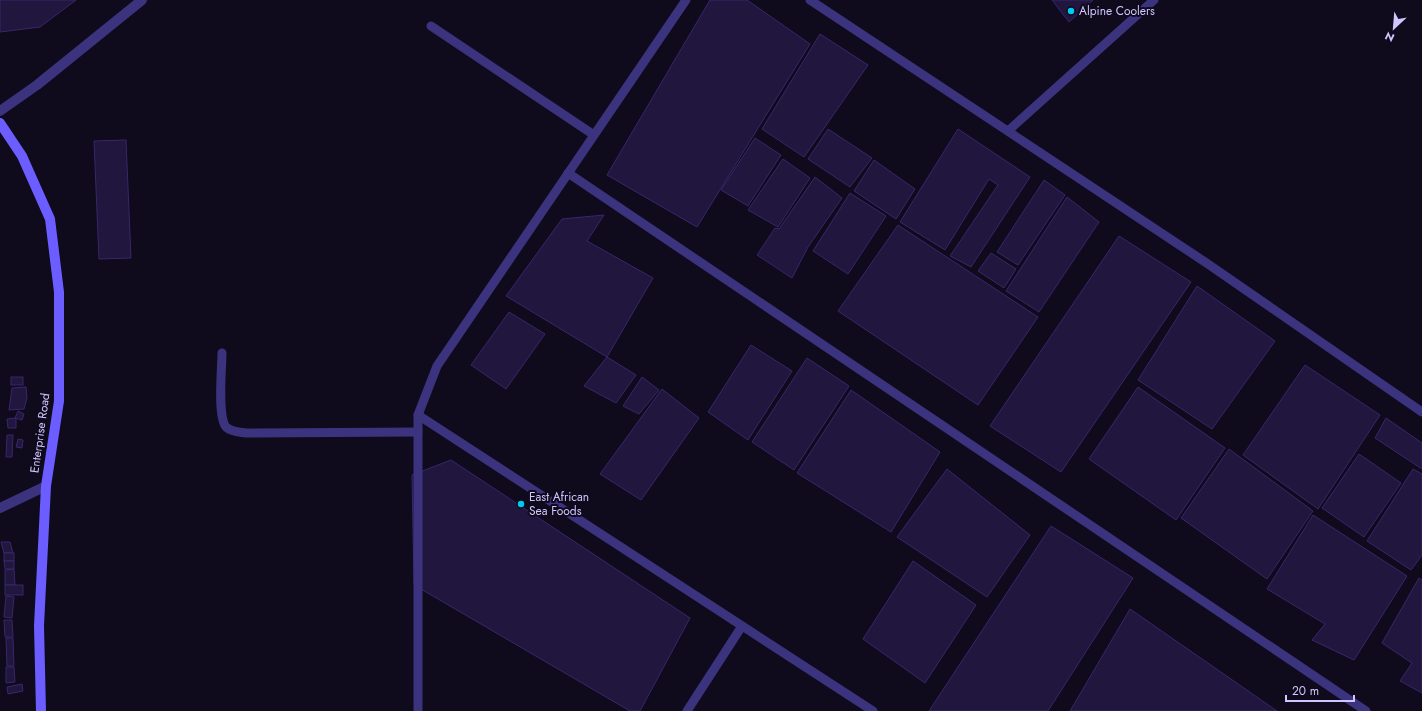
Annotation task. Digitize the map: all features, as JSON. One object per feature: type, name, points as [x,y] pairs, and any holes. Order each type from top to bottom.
[{"type":"main road","name":"Enterprise Road","points":[[0,123],[22,156],[50,219],[59,292],[59,401],[46,486],[39,626],[41,711]]},
{"type":"street","points":[[0,111],[37,85],[142,0]]},
{"type":"street","points":[[0,508],[46,486]]},
{"type":"lane","points":[[418,711],[418,415],[437,366],[686,0]]},
{"type":"lane","points":[[810,0],[1208,264],[1422,412]]},
{"type":"lane","points":[[1008,132],[1154,0]]},
{"type":"lane","points":[[432,26],[594,135]]},
{"type":"lane","points":[[568,173],[1366,711]]},
{"type":"lane","points":[[222,353],[222,419],[226,427],[234,432],[418,432]]},
{"type":"lane","points":[[418,415],[742,626],[862,708],[873,711]]},
{"type":"lane","points":[[687,711],[742,626]]},
{"type":"building","points":[[0,0],[76,0],[40,27],[0,32]]},
{"type":"building","points":[[710,0],[747,0],[810,44],[697,227],[607,175]]},
{"type":"building","name":"Alpine Coolers","points":[[1052,0],[1093,0],[1069,22]]},
{"type":"building","points":[[820,34],[868,65],[804,157],[762,129]]},
{"type":"building","points":[[828,129],[872,158],[850,187],[808,159]]},
{"type":"building","points":[[958,129],[1030,177],[971,267],[950,256],[998,185],[989,179],[945,250],[900,222]]},
{"type":"building","points":[[755,138],[781,155],[748,206],[721,190]]},
{"type":"building","points":[[126,140],[131,258],[99,259],[94,141]]},
{"type":"building","points":[[783,159],[810,178],[778,227],[748,210]]},
{"type":"building","points":[[874,160],[915,189],[896,219],[854,191]]},
{"type":"building","points":[[815,177],[842,198],[808,247],[792,278],[757,255],[775,228],[779,229]]},
{"type":"building","points":[[1044,180],[1065,195],[1018,265],[997,252]]},
{"type":"building","points":[[850,193],[886,216],[848,274],[813,251]]},
{"type":"building","points":[[1067,197],[1099,222],[1039,312],[1006,291]]},
{"type":"building","points":[[604,215],[587,241],[653,278],[607,357],[506,296],[562,219]]},
{"type":"building","points":[[898,225],[1038,317],[978,405],[838,311]]},
{"type":"building","points":[[1119,236],[1191,282],[1061,472],[990,426]]},
{"type":"building","points":[[991,253],[1016,269],[1004,288],[978,271]]},
{"type":"building","points":[[1197,286],[1275,341],[1212,429],[1138,380]]},
{"type":"building","points":[[509,312],[545,334],[506,389],[471,365]]},
{"type":"building","points":[[751,345],[792,371],[748,440],[708,412]]},
{"type":"building","points":[[607,357],[636,375],[616,403],[584,386]]},
{"type":"building","points":[[807,358],[849,386],[794,470],[752,442]]},
{"type":"building","points":[[1305,365],[1380,415],[1318,509],[1243,455]]},
{"type":"building","points":[[11,377],[23,377],[23,385],[11,385]]},
{"type":"building","points":[[642,377],[659,390],[639,414],[623,406]]},
{"type":"building","points":[[26,387],[27,398],[24,409],[9,410],[12,388]]},
{"type":"building","points":[[1138,387],[1225,448],[1176,520],[1089,459]]},
{"type":"building","points":[[662,389],[699,418],[641,500],[600,474]]},
{"type":"building","points":[[851,390],[940,452],[891,532],[797,473]]},
{"type":"building","points":[[18,411],[24,414],[22,420],[15,418]]},
{"type":"building","points":[[16,418],[16,428],[8,428],[7,419]]},
{"type":"building","points":[[1386,418],[1422,443],[1422,469],[1375,438]]},
{"type":"building","points":[[7,435],[13,435],[12,457],[6,457]]},
{"type":"building","points":[[18,439],[23,440],[22,448],[16,447]]},
{"type":"building","points":[[1229,449],[1313,511],[1267,579],[1181,518]]},
{"type":"building","points":[[1359,454],[1401,483],[1364,537],[1322,508]]},
{"type":"building","points":[[451,460],[690,618],[640,711],[630,711],[414,585],[412,475]]},
{"type":"building","points":[[947,469],[1030,535],[987,597],[897,537]]},
{"type":"building","points":[[1413,469],[1422,474],[1422,555],[1411,570],[1367,541]]},
{"type":"building","points":[[1313,515],[1407,576],[1354,660],[1312,640],[1325,624],[1267,589]]},
{"type":"building","points":[[1051,526],[1133,578],[1048,711],[929,711]]},
{"type":"building","points":[[1,542],[10,542],[13,553],[4,553]]},
{"type":"building","points":[[4,553],[14,553],[14,561],[4,561]]},
{"type":"building","points":[[4,561],[14,561],[14,569],[5,569]]},
{"type":"building","points":[[913,561],[976,605],[925,683],[863,639]]},
{"type":"building","points":[[14,569],[15,585],[5,585],[5,570]]},
{"type":"building","points":[[1419,578],[1422,580],[1422,693],[1400,681],[1412,663],[1382,643]]},
{"type":"building","points":[[5,585],[23,585],[23,595],[5,595]]},
{"type":"building","points":[[6,596],[14,597],[12,618],[4,617]]},
{"type":"building","points":[[1130,609],[1277,711],[1070,711]]},
{"type":"building","points":[[4,620],[12,620],[13,637],[5,637]]},
{"type":"building","points":[[6,638],[13,638],[14,666],[7,666]]},
{"type":"building","points":[[6,667],[14,667],[15,682],[6,683]]},
{"type":"building","points":[[22,684],[23,691],[8,694],[7,687]]},
{"type":"place","name":"Alpine Coolers","points":[[1071,11]]},
{"type":"place","name":"East African Sea Foods","points":[[521,504]]}]
